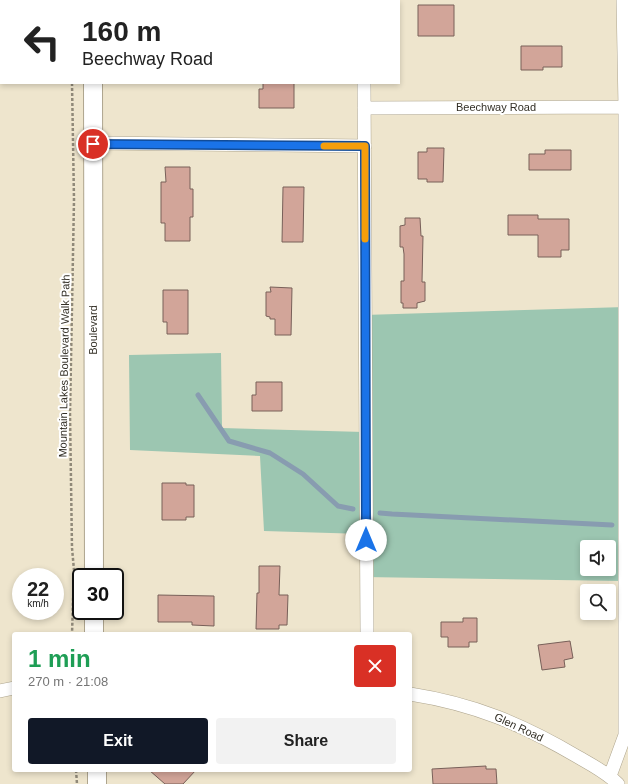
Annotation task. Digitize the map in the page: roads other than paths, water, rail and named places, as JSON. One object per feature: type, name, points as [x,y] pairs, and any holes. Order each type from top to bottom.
[{"type":"main road","name":"Boulevard","points":[[93,84],[94,568]]},
{"type":"main road","points":[[94,620],[94,632]]},
{"type":"main road","points":[[97,772],[97,784]]},
{"type":"street","points":[[614,780],[625,735],[626,106],[624,0]]},
{"type":"street","points":[[364,84],[367,632]]},
{"type":"street","name":"Beechway Road","points":[[364,108],[626,106]]},
{"type":"street","points":[[93,144],[365,146]]},
{"type":"street","points":[[0,691],[12,688]]},
{"type":"street","name":"Glen Road","points":[[412,694],[452,702],[484,711],[515,723],[566,750],[614,780]]},
{"type":"waterway","points":[[198,395],[229,441],[270,453],[303,474],[338,506],[353,509]]},
{"type":"waterway","points":[[380,513],[612,525]]}]
